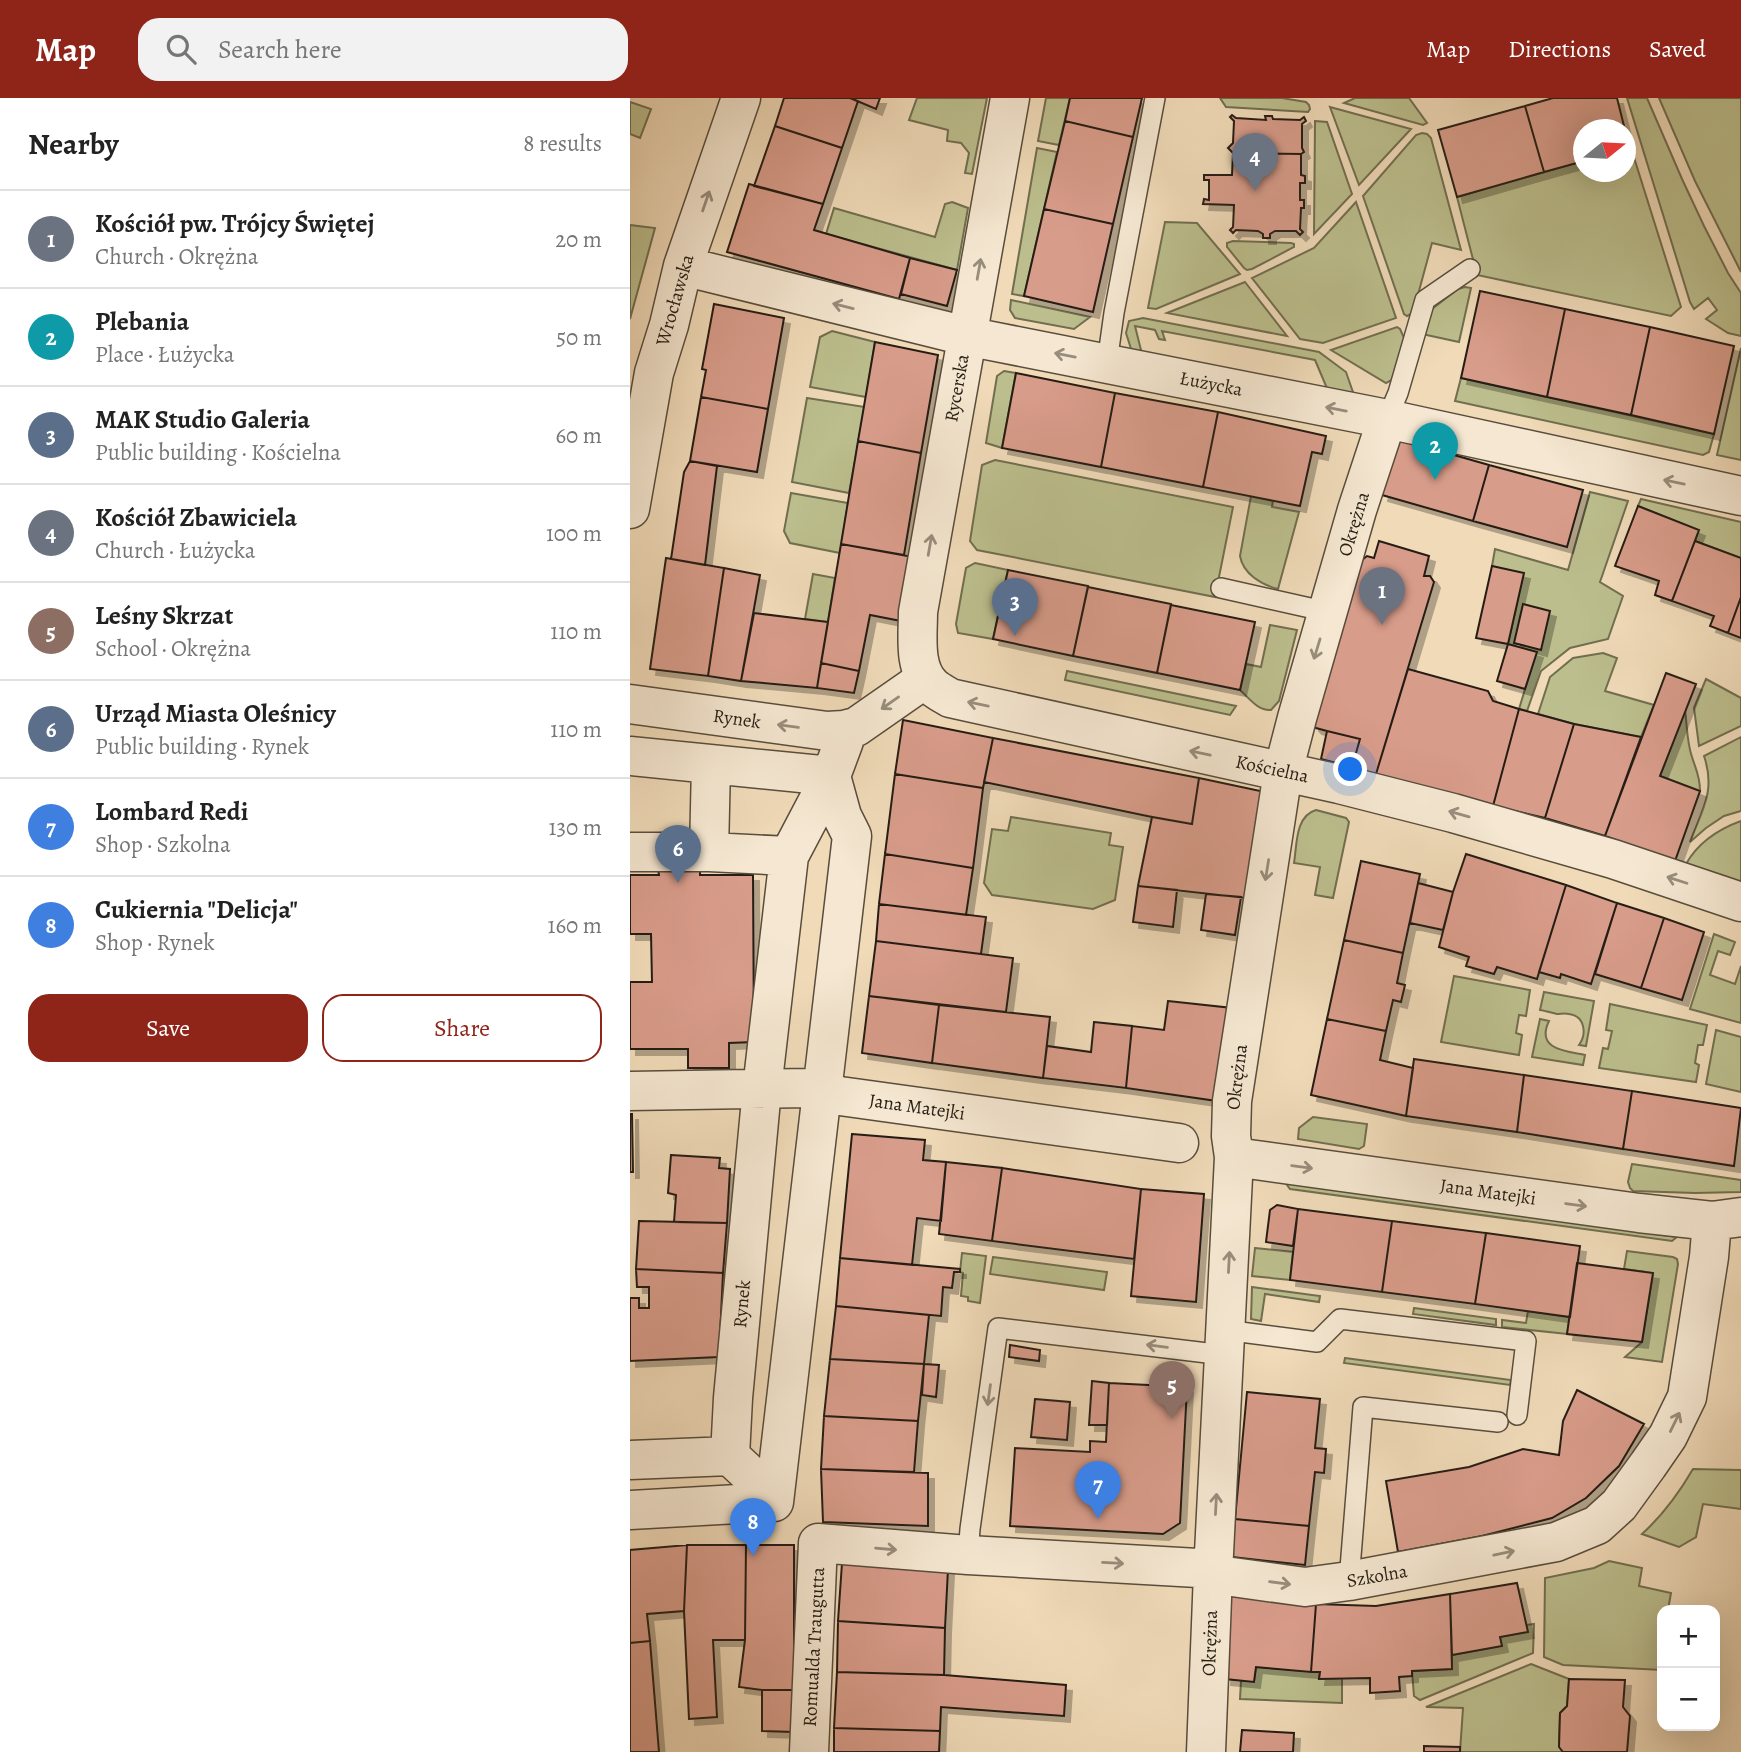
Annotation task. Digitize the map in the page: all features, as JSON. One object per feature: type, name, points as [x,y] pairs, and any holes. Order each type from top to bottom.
[{"type":"street","name":"Wrocławska","points":[[630,509],[642,370],[669,325],[683,266],[741,98]]},
{"type":"street","name":"Rycerska","points":[[925,679],[918,654],[918,612],[1010,98]]},
{"type":"street","name":"Łużycka","points":[[683,266],[966,336],[1387,419],[1741,496]]},
{"type":"street","name":"Okrężna","points":[[1206,1752],[1234,1157],[1231,1136],[1233,1101],[1283,772],[1357,510],[1387,419]]},
{"type":"street","name":"Rynek","points":[[630,704],[827,731],[844,730],[856,727],[925,679]]},
{"type":"street","name":"Kościelna","points":[[925,679],[950,698],[1453,813],[1613,859],[1741,902]]},
{"type":"street","name":"Rynek","points":[[730,1456],[762,1089],[789,856],[831,776],[844,741],[844,730]]},
{"type":"street","points":[[630,756],[831,776],[842,816],[852,836],[774,1502]]},
{"type":"street","points":[[709,852],[711,764]]},
{"type":"street","points":[[630,852],[789,856]]},
{"type":"street","points":[[630,1091],[808,1088],[823,1091]]},
{"type":"street","name":"Jana Matejki","points":[[823,1091],[853,1098],[1179,1143]]},
{"type":"street","name":"Jana Matejki","points":[[1234,1157],[1639,1213],[1727,1219]]},
{"type":"street","name":"Szkolna","points":[[818,1543],[968,1555],[1198,1568],[1225,1576],[1305,1587],[1556,1542],[1597,1525],[1619,1505],[1668,1436],[1687,1397],[1707,1269],[1727,1219]]},
{"type":"street","points":[[630,1460],[730,1456],[759,1483],[774,1502]]},
{"type":"street","points":[[630,1510],[774,1502]]},
{"type":"street","name":"Romualda Traugutta","points":[[809,1752],[818,1543]]},
{"type":"lane","points":[[1107,363],[1155,98]]},
{"type":"lane","points":[[1387,419],[1398,393],[1425,300],[1470,269]]},
{"type":"lane","points":[[1221,588],[1328,612]]},
{"type":"lane","points":[[968,1555],[998,1328],[1225,1343],[1317,1342],[1340,1319],[1526,1341],[1517,1415]]},
{"type":"lane","points":[[1349,1581],[1363,1406],[1498,1422]]},
{"type":"green space","points":[[917,98],[987,98],[972,174],[965,173],[969,153],[961,143],[947,141],[948,130],[909,120]]},
{"type":"green space","points":[[1046,98],[1070,98],[1059,145],[1038,141]]},
{"type":"green space","points":[[1220,98],[1282,98],[1306,102],[1310,109],[1308,112],[1226,107]]},
{"type":"green space","points":[[1355,98],[1409,98],[1427,123],[1423,125],[1344,103]]},
{"type":"green space","points":[[1627,98],[1647,98],[1704,226],[1741,293],[1741,336],[1728,333],[1706,319],[1717,310],[1708,298],[1694,309],[1690,302],[1636,127],[1636,119],[1633,119]]},
{"type":"green space","points":[[1659,98],[1741,98],[1741,272],[1695,181]]},
{"type":"green space","points":[[630,102],[651,109],[640,138],[630,134]]},
{"type":"green space","points":[[1330,107],[1411,129],[1359,185]]},
{"type":"green space","points":[[1315,121],[1327,122],[1352,194],[1314,234]]},
{"type":"green space","points":[[1422,133],[1431,138],[1461,250],[1432,243],[1413,313],[1407,316],[1404,314],[1363,196],[1416,135]]},
{"type":"green space","points":[[1037,148],[1057,152],[1024,296],[1012,294]]},
{"type":"green space","points":[[1573,164],[1573,182],[1636,182],[1636,164],[1681,307],[1671,316],[1477,275],[1457,197]]},
{"type":"green space","points":[[952,202],[968,208],[957,270],[826,234],[834,208],[935,237],[945,204]]},
{"type":"green space","points":[[1356,202],[1396,318],[1323,343],[1300,339],[1252,278],[1314,248]]},
{"type":"green space","points":[[1165,222],[1197,223],[1240,274],[1156,309],[1148,308]]},
{"type":"green space","points":[[630,225],[655,228],[630,319]]},
{"type":"green space","points":[[1227,243],[1291,243],[1294,247],[1247,270],[1227,247]]},
{"type":"green space","points":[[1245,282],[1287,336],[1167,313]]},
{"type":"green space","points":[[1471,288],[1459,342],[1422,334],[1432,309],[1458,289]]},
{"type":"green space","points":[[1011,300],[1090,317],[1074,329],[1015,318],[1010,310]]},
{"type":"green space","points":[[1143,318],[1319,352],[1346,372],[1355,398],[1329,393],[1315,360],[1162,331],[1165,340],[1159,339],[1155,330],[1135,326],[1143,358],[1133,355],[1126,333],[1129,321]]},
{"type":"green space","points":[[1397,327],[1405,340],[1393,379],[1386,383],[1331,350]]},
{"type":"green space","points":[[832,331],[875,342],[866,397],[810,387],[820,337]]},
{"type":"green space","points":[[1741,348],[1741,460],[1717,455]]},
{"type":"green space","points":[[1004,371],[1016,373],[1002,448],[986,443],[997,376]]},
{"type":"green space","points":[[1461,378],[1714,434],[1709,452],[1703,455],[1455,401]]},
{"type":"green space","points":[[807,398],[865,407],[849,493],[792,482]]},
{"type":"green space","points":[[995,460],[1233,507],[1215,597],[977,550],[970,541],[982,465]]},
{"type":"green space","points":[[1590,492],[1628,501],[1600,582],[1623,596],[1608,639],[1570,648],[1541,671],[1527,711],[1519,709],[1536,653],[1508,644],[1523,575],[1492,566],[1495,549],[1568,570]]},
{"type":"green space","points":[[791,493],[848,503],[840,553],[790,543],[784,531]]},
{"type":"green space","points":[[1251,496],[1273,501],[1272,507],[1299,512],[1278,589],[1254,578],[1245,568],[1240,556]]},
{"type":"green space","points":[[1641,499],[1741,522],[1741,558],[1695,541],[1698,530],[1638,506]]},
{"type":"green space","points":[[975,563],[1008,570],[993,639],[958,633],[956,624],[966,568]]},
{"type":"green space","points":[[813,574],[835,578],[828,622],[805,619]]},
{"type":"green space","points":[[1270,625],[1297,630],[1279,701],[1271,710],[1266,710],[1240,690],[1246,664],[1261,667]]},
{"type":"green space","points":[[1603,653],[1617,658],[1605,691],[1654,705],[1641,737],[1538,714],[1550,677],[1573,658]]},
{"type":"green space","points":[[1067,671],[1236,706],[1230,715],[1065,680]]},
{"type":"green space","points":[[1706,679],[1741,698],[1741,726],[1699,746],[1694,708]]},
{"type":"green space","points":[[1685,710],[1689,746],[1699,777],[1700,791],[1660,776]]},
{"type":"green space","points":[[1741,737],[1741,811],[1724,816],[1690,842],[1708,790],[1709,780],[1704,756]]},
{"type":"green space","points":[[1316,810],[1346,818],[1349,822],[1333,898],[1315,895],[1320,867],[1294,863],[1301,825],[1309,813]]},
{"type":"green space","points":[[1011,817],[1111,833],[1109,845],[1123,847],[1115,900],[1093,909],[992,895],[984,883],[992,829],[1008,831]]},
{"type":"green space","points":[[1741,821],[1741,885],[1686,864],[1710,838]]},
{"type":"green space","points":[[1714,934],[1735,942],[1730,955],[1718,951],[1710,975],[1735,984],[1741,966],[1741,1023],[1690,1009]]},
{"type":"green space","points":[[1454,976],[1530,990],[1526,1016],[1519,1015],[1516,1033],[1522,1035],[1519,1055],[1441,1042]]},
{"type":"green space","points":[[1544,992],[1594,1001],[1586,1046],[1579,1045],[1584,1031],[1578,1018],[1574,1015],[1540,1010]]},
{"type":"green space","points":[[1610,1004],[1707,1025],[1703,1045],[1698,1045],[1696,1082],[1599,1068],[1603,1048],[1608,1049],[1612,1031],[1606,1030]]},
{"type":"green space","points":[[1540,1019],[1549,1021],[1546,1038],[1549,1043],[1562,1050],[1585,1055],[1583,1065],[1532,1057]]},
{"type":"green space","points":[[1716,1030],[1741,1037],[1741,1092],[1706,1084]]},
{"type":"green space","points":[[1313,1117],[1367,1124],[1364,1146],[1359,1149],[1298,1139],[1299,1128]]},
{"type":"green space","points":[[1632,1164],[1741,1180],[1741,1192],[1633,1191],[1628,1182]]},
{"type":"green space","points":[[1287,1180],[1677,1237],[1672,1241],[1290,1189]]},
{"type":"green space","points":[[1255,1248],[1293,1252],[1290,1280],[1252,1276]]},
{"type":"green space","points":[[1627,1251],[1677,1259],[1662,1362],[1625,1357],[1642,1342],[1653,1273],[1624,1269]]},
{"type":"green space","points":[[962,1253],[986,1256],[980,1303],[968,1301],[968,1297],[961,1296]]},
{"type":"green space","points":[[993,1257],[1107,1272],[1104,1290],[990,1274]]},
{"type":"green space","points":[[1252,1287],[1320,1296],[1319,1302],[1265,1294],[1261,1321],[1251,1319]]},
{"type":"green space","points":[[1414,1308],[1496,1319],[1496,1325],[1413,1314]]},
{"type":"green space","points":[[1528,1311],[1570,1317],[1567,1334],[1502,1327],[1502,1320],[1526,1323]]},
{"type":"green space","points":[[1345,1358],[1511,1380],[1510,1385],[1344,1363]]},
{"type":"green space","points":[[1693,1469],[1741,1470],[1741,1509],[1703,1504],[1696,1537],[1679,1547],[1642,1534],[1670,1503]]},
{"type":"green space","points":[[1609,1561],[1642,1568],[1639,1586],[1671,1593],[1669,1605],[1657,1605],[1657,1670],[1563,1665],[1544,1657],[1545,1578],[1594,1568]]},
{"type":"green space","points":[[1534,1624],[1533,1653],[1420,1700],[1414,1696],[1412,1671],[1452,1669],[1452,1655],[1501,1646],[1500,1637],[1527,1632],[1526,1625]]},
{"type":"green space","points":[[1531,1664],[1569,1679],[1567,1706],[1560,1713],[1559,1746],[1563,1752],[1460,1752],[1463,1708],[1426,1707]]},
{"type":"green space","points":[[1256,1667],[1320,1672],[1319,1678],[1342,1678],[1342,1703],[1240,1699],[1241,1681],[1254,1681]]},
{"type":"building","points":[[784,98],[850,98],[858,101],[842,148],[775,126]]},
{"type":"building","points":[[850,98],[880,98],[876,109]]},
{"type":"building","points":[[1070,98],[1142,98],[1133,137],[1065,121]]},
{"type":"building","points":[[1553,98],[1617,98],[1622,119],[1573,119],[1573,164],[1544,172],[1525,106]]},
{"type":"building","points":[[1525,106],[1544,172],[1457,197],[1438,130]]},
{"type":"building","points":[[1232,115],[1236,118],[1266,120],[1265,116],[1300,120],[1304,117],[1304,152],[1233,153],[1228,148],[1233,143]]},
{"type":"building","points":[[1065,121],[1133,137],[1113,224],[1044,209]]},
{"type":"building","points":[[775,126],[842,148],[823,204],[754,186]]},
{"type":"building","points":[[1233,153],[1301,154],[1301,175],[1305,176],[1305,183],[1300,183],[1300,200],[1304,200],[1304,208],[1301,208],[1300,229],[1303,232],[1300,235],[1296,231],[1275,231],[1270,234],[1270,238],[1263,238],[1263,234],[1258,231],[1236,230],[1233,233],[1230,230],[1233,227],[1234,205],[1203,204],[1204,199],[1209,200],[1209,180],[1204,180],[1204,175],[1232,175]]},
{"type":"building","points":[[749,184],[823,204],[814,230],[910,258],[899,299],[727,252]]},
{"type":"building","points":[[1044,209],[1113,224],[1093,312],[1024,296]]},
{"type":"building","points":[[910,258],[957,270],[947,306],[901,294]]},
{"type":"building","points":[[1480,291],[1565,309],[1547,397],[1461,378]]},
{"type":"building","points":[[714,304],[784,318],[768,409],[701,397],[706,370],[702,369]]},
{"type":"building","points":[[1565,309],[1650,327],[1631,415],[1547,397]]},
{"type":"building","points":[[1650,327],[1734,346],[1714,434],[1631,415]]},
{"type":"building","points":[[875,342],[938,355],[921,453],[858,441]]},
{"type":"building","points":[[1016,373],[1115,393],[1101,467],[1002,448]]},
{"type":"building","points":[[1115,393],[1218,412],[1203,487],[1101,467]]},
{"type":"building","points":[[701,397],[768,409],[757,472],[690,461]]},
{"type":"building","points":[[1218,412],[1326,436],[1322,454],[1312,452],[1300,506],[1203,487]]},
{"type":"building","points":[[1398,439],[1489,465],[1473,521],[1382,495]]},
{"type":"building","points":[[858,441],[921,453],[904,555],[841,544]]},
{"type":"building","points":[[690,461],[717,466],[705,565],[671,559],[684,472]]},
{"type":"building","points":[[1489,465],[1583,490],[1567,547],[1473,521]]},
{"type":"building","points":[[1638,506],[1699,530],[1672,601],[1655,595],[1659,581],[1615,566]]},
{"type":"building","points":[[1379,541],[1429,556],[1424,576],[1430,576],[1434,582],[1376,774],[1321,759],[1327,731],[1313,725],[1362,560],[1367,556],[1374,558]]},
{"type":"building","points":[[1695,541],[1741,558],[1741,597],[1728,633],[1710,626],[1714,616],[1672,601]]},
{"type":"building","points":[[841,544],[913,557],[901,621],[870,615],[859,671],[821,663]]},
{"type":"building","points":[[666,558],[724,568],[708,676],[650,669]]},
{"type":"building","points":[[1492,566],[1524,573],[1508,644],[1476,638]]},
{"type":"building","points":[[724,568],[760,575],[741,681],[708,676]]},
{"type":"building","points":[[1008,570],[1088,586],[1073,656],[993,639]]},
{"type":"building","points":[[1088,587],[1171,604],[1157,673],[1073,656]]},
{"type":"building","points":[[1741,597],[1741,638],[1728,633]]},
{"type":"building","points":[[1523,604],[1550,611],[1541,650],[1514,643]]},
{"type":"building","points":[[1171,605],[1255,622],[1240,690],[1157,673]]},
{"type":"building","points":[[754,613],[828,622],[817,688],[741,681]]},
{"type":"building","points":[[1508,644],[1537,652],[1525,689],[1497,681]]},
{"type":"building","points":[[821,663],[859,671],[854,693],[817,688]]},
{"type":"building","points":[[1408,669],[1488,691],[1493,701],[1519,709],[1493,806],[1376,774]]},
{"type":"building","points":[[1666,673],[1696,684],[1660,776],[1700,791],[1675,861],[1605,836]]},
{"type":"building","points":[[1519,709],[1574,724],[1545,818],[1493,806]]},
{"type":"building","points":[[903,720],[993,738],[983,788],[895,774]]},
{"type":"building","points":[[1574,724],[1641,737],[1605,836],[1545,818]]},
{"type":"building","points":[[1327,731],[1360,739],[1352,767],[1321,759]]},
{"type":"building","points":[[993,738],[1199,778],[1192,824],[984,782]]},
{"type":"building","points":[[895,774],[983,788],[973,868],[885,854]]},
{"type":"building","points":[[1199,778],[1265,792],[1246,898],[1138,886],[1152,817],[1192,824]]},
{"type":"building","points":[[885,854],[973,868],[966,915],[879,904]]},
{"type":"building","points":[[1466,854],[1566,885],[1537,979],[1497,967],[1494,974],[1466,966],[1469,957],[1439,947]]},
{"type":"building","points":[[1361,861],[1420,874],[1403,953],[1344,940]]},
{"type":"building","points":[[658,869],[700,869],[700,875],[753,875],[754,1042],[729,1043],[729,1068],[688,1068],[688,1049],[630,1049],[630,982],[652,982],[651,934],[630,934],[630,875],[659,875]]},
{"type":"building","points":[[1418,883],[1453,892],[1443,930],[1410,923]]},
{"type":"building","points":[[1566,885],[1617,903],[1591,984],[1561,974],[1560,978],[1539,972]]},
{"type":"building","points":[[1138,886],[1177,890],[1173,927],[1133,922]]},
{"type":"building","points":[[1206,894],[1241,897],[1235,935],[1201,930]]},
{"type":"building","points":[[1617,903],[1664,918],[1641,988],[1595,974]]},
{"type":"building","points":[[879,904],[986,917],[981,954],[876,941]]},
{"type":"building","points":[[1664,918],[1704,932],[1682,1000],[1641,988]]},
{"type":"building","points":[[1344,940],[1403,953],[1397,983],[1405,985],[1401,1002],[1393,1000],[1386,1031],[1327,1019]]},
{"type":"building","points":[[876,941],[1013,958],[1006,1012],[869,996]]},
{"type":"building","points":[[869,996],[939,1005],[932,1063],[862,1053]]},
{"type":"building","points":[[1168,1001],[1232,1008],[1217,1101],[1126,1088],[1132,1026],[1164,1030]]},
{"type":"building","points":[[939,1005],[1050,1017],[1043,1078],[932,1063]]},
{"type":"building","points":[[1327,1019],[1386,1031],[1380,1060],[1413,1068],[1406,1116],[1311,1095]]},
{"type":"building","points":[[1094,1022],[1132,1026],[1126,1088],[1043,1078],[1047,1046],[1091,1052]]},
{"type":"building","points":[[1414,1059],[1524,1075],[1517,1132],[1406,1116]]},
{"type":"building","points":[[1524,1075],[1632,1091],[1623,1149],[1517,1132]]},
{"type":"building","points":[[1632,1091],[1741,1108],[1734,1166],[1623,1149]]},
{"type":"building","points":[[632,1114],[633,1172],[630,1172]]},
{"type":"building","points":[[852,1134],[925,1140],[923,1160],[946,1162],[941,1221],[917,1218],[912,1265],[840,1258]]},
{"type":"building","points":[[671,1155],[720,1158],[719,1168],[730,1169],[727,1223],[674,1222],[676,1195],[668,1193]]},
{"type":"building","points":[[946,1162],[1002,1168],[992,1241],[939,1234]]},
{"type":"building","points":[[1002,1168],[1141,1189],[1134,1259],[992,1241]]},
{"type":"building","points":[[1141,1189],[1204,1194],[1196,1302],[1131,1296]]},
{"type":"building","points":[[1277,1205],[1298,1209],[1293,1246],[1266,1242],[1270,1210]]},
{"type":"building","points":[[1298,1209],[1392,1221],[1382,1292],[1290,1280]]},
{"type":"building","points":[[639,1221],[727,1223],[723,1273],[636,1269]]},
{"type":"building","points":[[1392,1221],[1486,1233],[1475,1304],[1382,1292]]},
{"type":"building","points":[[1486,1233],[1580,1246],[1570,1317],[1475,1304]]},
{"type":"building","points":[[840,1258],[960,1269],[960,1272],[954,1272],[952,1288],[943,1287],[941,1316],[836,1306]]},
{"type":"building","points":[[1577,1263],[1653,1273],[1642,1342],[1567,1334]]},
{"type":"building","points":[[636,1269],[723,1273],[719,1357],[630,1361],[630,1298],[639,1298],[639,1308],[649,1308],[649,1287],[637,1287]]},
{"type":"building","points":[[836,1306],[929,1315],[924,1364],[830,1359]]},
{"type":"building","points":[[1010,1345],[1040,1350],[1039,1361],[1009,1357]]},
{"type":"building","points":[[830,1359],[924,1364],[918,1421],[824,1416]]},
{"type":"building","points":[[924,1364],[939,1365],[936,1397],[922,1395]]},
{"type":"building","points":[[1092,1381],[1109,1383],[1107,1425],[1089,1425]]},
{"type":"building","points":[[1109,1383],[1187,1387],[1180,1523],[1163,1534],[1010,1526],[1015,1448],[1090,1452],[1090,1441],[1106,1442]]},
{"type":"building","points":[[1577,1390],[1644,1424],[1619,1466],[1586,1498],[1552,1518],[1482,1536],[1398,1552],[1386,1481],[1469,1467],[1523,1449],[1559,1455],[1563,1421]]},
{"type":"building","points":[[1247,1392],[1320,1399],[1315,1448],[1326,1449],[1324,1473],[1315,1472],[1309,1526],[1235,1519]]},
{"type":"building","points":[[1035,1399],[1070,1402],[1067,1440],[1031,1437]]},
{"type":"building","points":[[824,1416],[918,1421],[914,1472],[821,1469]]},
{"type":"building","points":[[821,1469],[928,1473],[928,1526],[823,1522]]},
{"type":"building","points":[[1235,1519],[1309,1526],[1305,1565],[1232,1557]]},
{"type":"building","points":[[687,1545],[746,1545],[745,1640],[713,1640],[717,1717],[689,1719],[684,1611]]},
{"type":"building","points":[[687,1545],[684,1611],[647,1614],[650,1641],[630,1643],[630,1550]]},
{"type":"building","points":[[746,1545],[794,1545],[794,1690],[739,1687],[745,1640]]},
{"type":"building","points":[[842,1563],[948,1569],[945,1628],[838,1621]]},
{"type":"building","points":[[1517,1583],[1528,1632],[1500,1637],[1502,1646],[1452,1655],[1450,1594]]},
{"type":"building","points":[[1230,1594],[1316,1604],[1311,1672],[1256,1667],[1254,1682],[1225,1679]]},
{"type":"building","points":[[1450,1594],[1452,1669],[1412,1671],[1412,1676],[1399,1677],[1400,1691],[1370,1693],[1370,1678],[1319,1679],[1320,1672],[1311,1672],[1316,1604],[1376,1606]]},
{"type":"building","points":[[838,1621],[945,1628],[944,1675],[837,1672]]},
{"type":"building","points":[[650,1641],[659,1752],[630,1752],[630,1643]]},
{"type":"building","points":[[837,1672],[944,1675],[1066,1685],[1064,1716],[941,1707],[940,1731],[834,1728]]},
{"type":"building","points":[[1569,1679],[1625,1680],[1623,1707],[1630,1716],[1627,1752],[1563,1752],[1559,1747],[1560,1713],[1567,1706]]},
{"type":"building","points":[[762,1690],[794,1690],[794,1732],[762,1731]]},
{"type":"building","points":[[834,1728],[940,1731],[939,1752],[834,1752]]},
{"type":"building","points":[[1242,1730],[1294,1733],[1293,1752],[1240,1752]]},
{"type":"building","points":[[1424,1746],[1460,1747],[1460,1752],[1424,1752]]},
{"type":"place","name":"Kościół Zbawiciela","points":[[1255,191]]},
{"type":"place","name":"Plebania","points":[[1435,480]]},
{"type":"place","name":"Kościół pw. Trójcy Świętej","points":[[1382,625]]},
{"type":"place","name":"MAK Studio Galeria","points":[[1015,636]]},
{"type":"place","name":"Urząd Miasta Oleśnicy","points":[[678,883]]},
{"type":"place","name":"Leśny Skrzat","points":[[1172,1419]]},
{"type":"place","name":"Lombard Redi","points":[[1098,1519]]},
{"type":"place","name":"Cukiernia \"Delicja\"","points":[[753,1556]]}]
